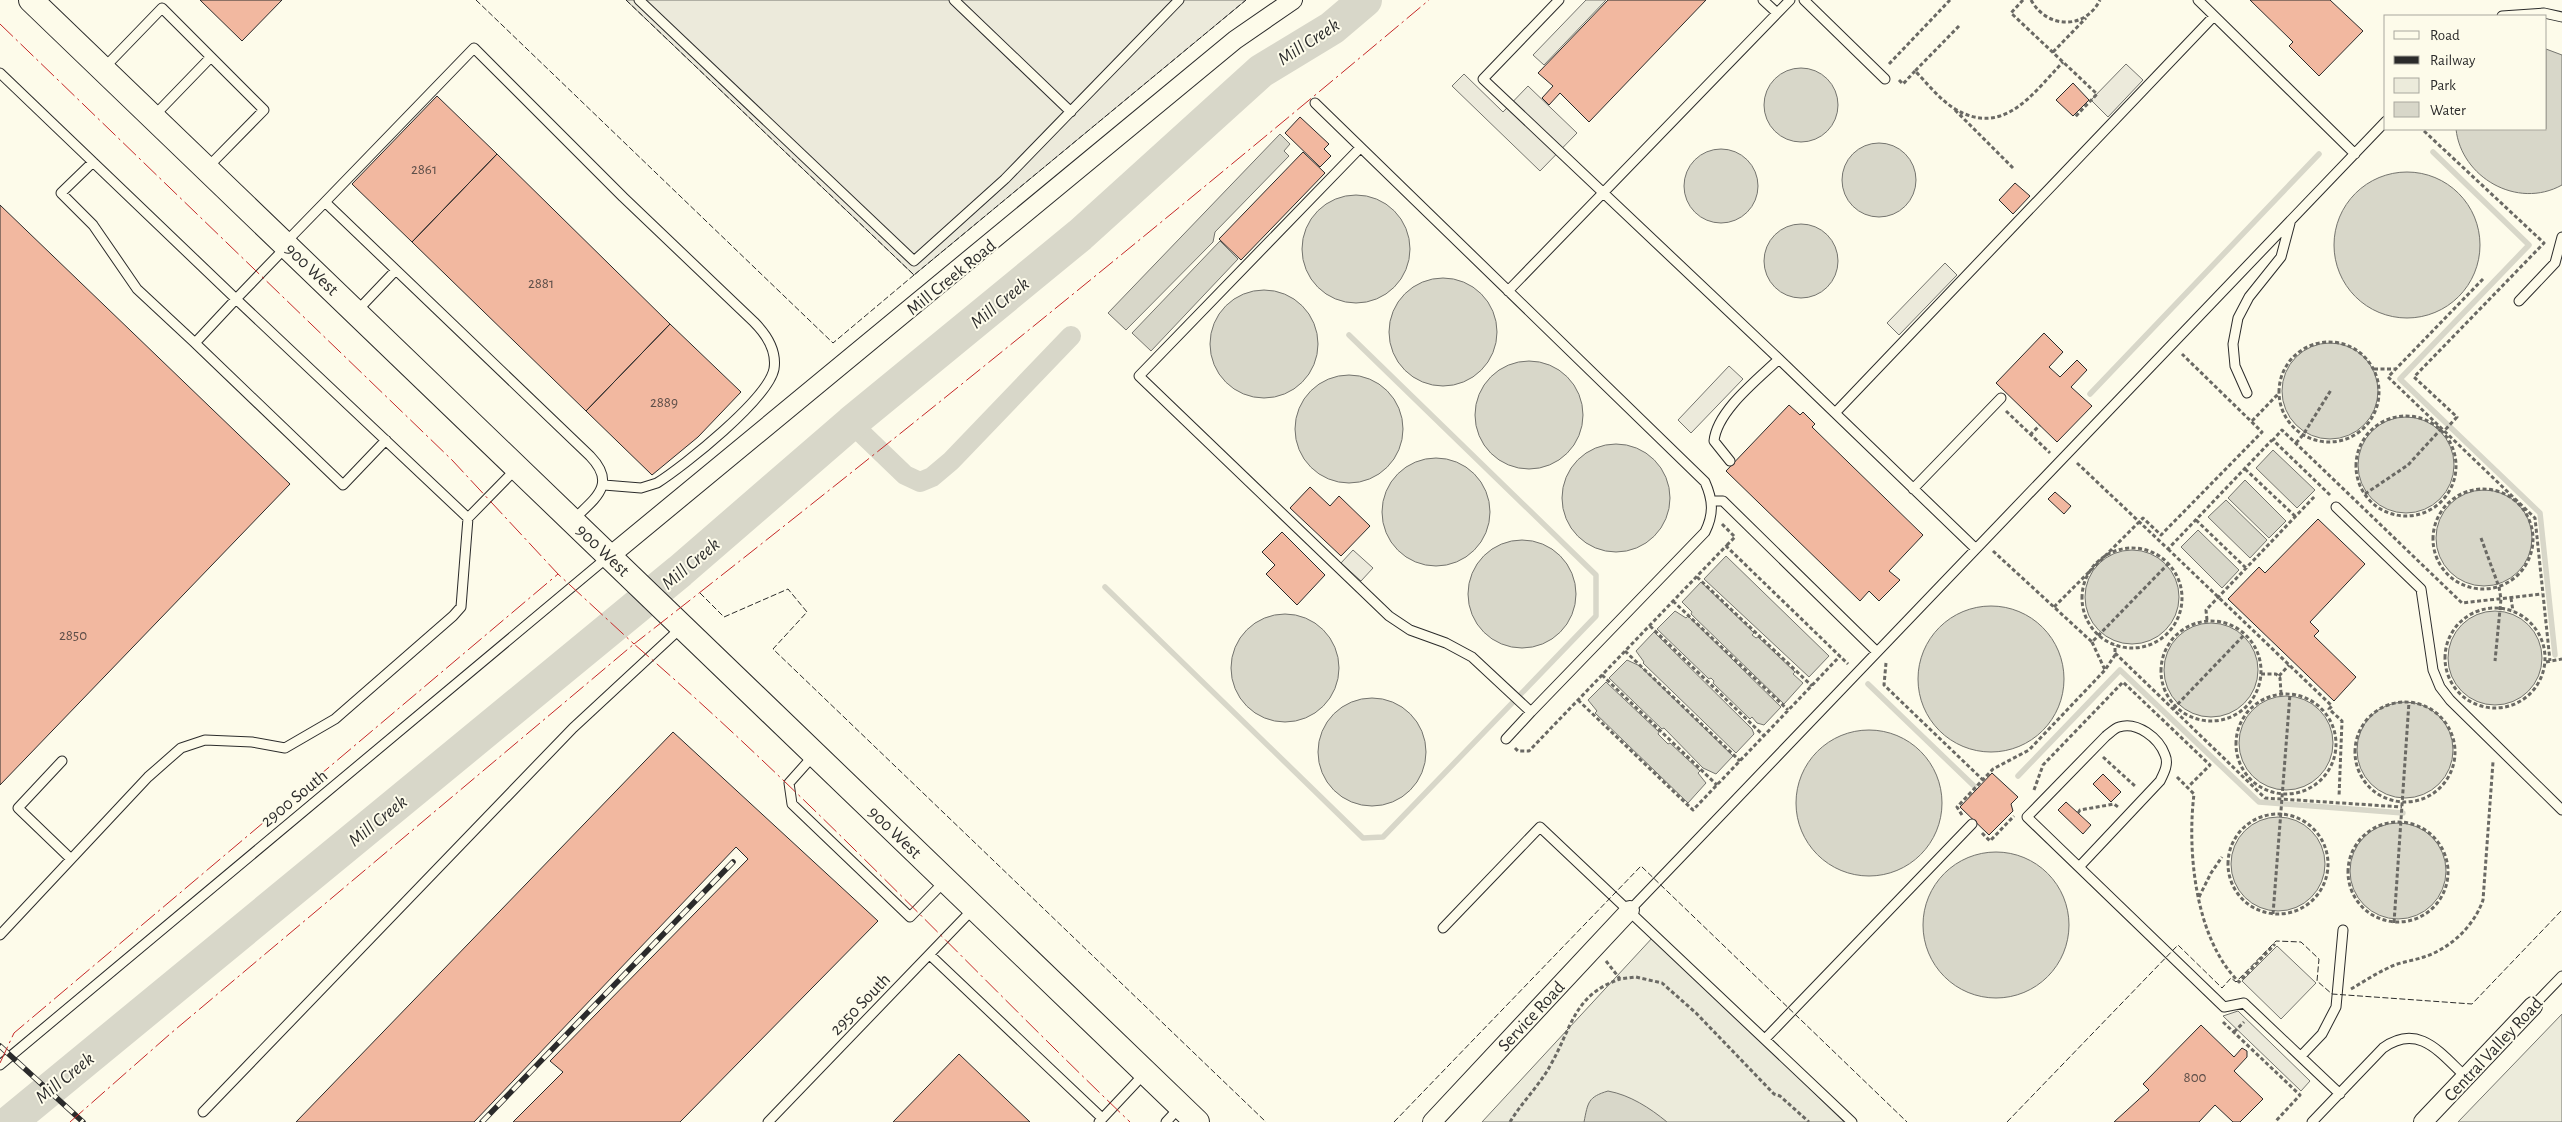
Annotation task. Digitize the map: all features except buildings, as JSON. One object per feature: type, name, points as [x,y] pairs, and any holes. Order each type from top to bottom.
[{"type":"main road","name":"900 West","points":[[31,0],[1145,1073],[1181,1117]]},
{"type":"street","name":"Mill Creek Road","points":[[610,556],[1235,40],[1293,0]]},
{"type":"street","name":"Service Road","points":[[1432,1122],[1630,910]]},
{"type":"street","name":"Central Valley Road","points":[[2423,1122],[2533,1006]]},
{"type":"lane","points":[[639,0],[914,261],[1005,178],[1178,0]]},
{"type":"lane","points":[[954,0],[1071,112]]},
{"type":"lane","points":[[1559,0],[1483,79],[1779,359],[1976,549]]},
{"type":"lane","points":[[1763,0],[1777,14]]},
{"type":"lane","points":[[1508,291],[1605,194],[1790,0]]},
{"type":"lane","points":[[1804,0],[1883,73]]},
{"type":"lane","points":[[2198,0],[2355,154]]},
{"type":"lane","points":[[103,69],[162,8],[264,110],[206,168]]},
{"type":"lane","points":[[2516,15],[2544,13],[2562,17]]},
{"type":"lane","points":[[1835,413],[2214,16]]},
{"type":"lane","points":[[195,343],[325,202],[474,48],[623,197],[754,322],[771,344],[774,351],[774,368],[766,388],[734,420],[657,483],[641,488],[604,485]]},
{"type":"lane","points":[[153,117],[211,57]]},
{"type":"lane","points":[[0,73],[468,518]]},
{"type":"lane","points":[[1315,103],[1705,482],[1712,501],[1712,514],[1705,532],[1506,739]]},
{"type":"lane","points":[[1630,910],[2384,123]]},
{"type":"lane","points":[[1360,148],[1139,376],[1389,616],[1410,630],[1446,643],[1466,653],[1485,667],[1532,712]]},
{"type":"lane","points":[[93,162],[61,193],[94,225],[137,289],[343,485],[386,440]]},
{"type":"lane","points":[[325,202],[590,456],[601,470],[604,485],[601,492],[573,521]]},
{"type":"lane","points":[[2247,393],[2234,366],[2233,344],[2238,318],[2249,297],[2281,257],[2290,222]]},
{"type":"lane","points":[[2519,301],[2555,263],[2562,237]]},
{"type":"lane","points":[[356,312],[396,270]]},
{"type":"lane","points":[[1730,461],[1714,441],[1715,431],[1722,417],[1779,359]]},
{"type":"lane","points":[[1913,489],[1999,400]]},
{"type":"lane","points":[[0,934],[148,777],[181,748],[206,740],[252,742],[285,748],[342,713],[454,616],[461,607],[468,518],[518,467]]},
{"type":"lane","points":[[1712,501],[1723,501],[1878,652]]},
{"type":"lane","points":[[2336,507],[2420,589],[2433,670],[2440,687],[2450,700],[2562,810]]},
{"type":"lane","name":"2900 South","points":[[0,1065],[610,556]]},
{"type":"lane","points":[[203,1112],[573,728],[682,627]]},
{"type":"lane","points":[[2079,867],[2146,797],[2160,781],[2166,769],[2166,756],[2159,744],[2142,730],[2130,726],[2118,727],[2094,748],[2028,817],[2079,867],[2224,1007],[2244,1003],[2340,1094]]},
{"type":"lane","points":[[814,754],[789,783],[792,804],[910,917],[946,881]]},
{"type":"lane","points":[[62,761],[18,808],[71,859]]},
{"type":"lane","points":[[1765,1040],[1972,824]]},
{"type":"lane","points":[[1443,928],[1540,827],[1630,910],[1852,1122]]},
{"type":"lane","name":"2950 South","points":[[768,1122],[974,908]]},
{"type":"lane","points":[[2301,1056],[2329,1024],[2336,1007],[2343,930]]},
{"type":"lane","points":[[930,955],[1100,1120],[1145,1073]]},
{"type":"lane","name":"Central Valley Road","points":[[2533,1006],[2562,976]]},
{"type":"lane","points":[[2312,1122],[2384,1048],[2394,1041],[2405,1038],[2419,1039],[2432,1045],[2466,1077]]},
{"type":"path","points":[[1950,0],[1883,73],[1903,84],[1959,26]]},
{"type":"path","points":[[2023,0],[2011,13],[2097,94],[2075,117]]},
{"type":"path","points":[[2031,0],[2043,15],[2061,24],[2072,23],[2090,14]]},
{"type":"path","points":[[2053,52],[2090,14],[2100,0]]},
{"type":"path","points":[[1953,108],[1980,118],[1992,118],[2012,112],[2022,105],[2063,62]]},
{"type":"path","points":[[1916,71],[2013,168]]},
{"type":"path","points":[[2365,494],[2408,465],[2456,417],[2414,377],[2544,243],[2424,131]]},
{"type":"path","points":[[2483,279],[2388,377],[2535,518],[2550,661]]},
{"type":"path","points":[[2322,342],[2340,342],[2356,348],[2369,360],[2374,369],[2380,393],[2376,410],[2366,427],[2355,436],[2340,441],[2324,443],[2303,435],[2285,418],[2279,393],[2283,371],[2292,358],[2305,347],[2322,342]]},
{"type":"path","points":[[2054,607],[2143,518],[2162,535],[2262,432],[2172,345]]},
{"type":"path","points":[[2374,369],[2396,369]]},
{"type":"path","points":[[2296,442],[2303,435],[2331,390]]},
{"type":"path","points":[[2252,422],[2279,393]]},
{"type":"path","points":[[1999,400],[2030,435],[2059,462]]},
{"type":"path","points":[[2399,415],[2417,416],[2433,422],[2443,430],[2455,449],[2457,467],[2454,484],[2443,500],[2432,509],[2418,515],[2402,516],[2386,512],[2373,504],[2365,494],[2357,477],[2356,460],[2360,445],[2370,431],[2382,421],[2399,415]]},
{"type":"path","points":[[2030,435],[2040,425]]},
{"type":"path","points":[[2366,427],[2370,431]]},
{"type":"path","points":[[2168,549],[2282,430],[2462,603],[2542,594]]},
{"type":"path","points":[[2273,440],[2330,495],[2336,507]]},
{"type":"path","points":[[2068,454],[2332,706],[2329,709],[2342,721],[2339,797]]},
{"type":"path","points":[[2245,469],[2296,517]]},
{"type":"path","points":[[2476,489],[2493,489],[2510,496],[2523,507],[2531,523],[2534,540],[2530,557],[2521,572],[2509,583],[2499,587],[2478,590],[2463,586],[2449,577],[2439,565],[2433,550],[2432,534],[2436,518],[2447,504],[2459,494],[2476,489]]},
{"type":"path","points":[[2207,620],[2206,610],[2315,496]]},
{"type":"path","points":[[2443,500],[2447,504]]},
{"type":"path","points":[[1506,739],[1518,751],[1529,751],[1735,537],[1712,514]]},
{"type":"path","points":[[2196,520],[2246,568]]},
{"type":"path","points":[[2481,538],[2499,587],[2501,608],[2495,661]]},
{"type":"path","points":[[1983,542],[2092,642],[2104,670]]},
{"type":"path","points":[[1726,546],[1857,673]]},
{"type":"path","points":[[2125,547],[2143,548],[2159,554],[2169,563],[2180,581],[2183,599],[2180,616],[2170,631],[2158,641],[2143,647],[2127,648],[2115,645],[2098,636],[2088,623],[2083,609],[2082,593],[2086,577],[2096,564],[2108,553],[2125,547]]},
{"type":"path","points":[[2092,642],[2169,563]]},
{"type":"path","points":[[1697,577],[1812,686]]},
{"type":"path","points":[[2511,598],[2512,611]]},
{"type":"path","points":[[1673,601],[1788,710]]},
{"type":"path","points":[[2488,608],[2501,608],[2512,611],[2522,615],[2535,626],[2544,642],[2546,662],[2543,677],[2533,692],[2521,702],[2506,708],[2490,709],[2475,705],[2461,696],[2451,684],[2446,669],[2445,653],[2449,638],[2458,624],[2471,614],[2488,608]]},
{"type":"path","points":[[2245,634],[2238,627],[2221,621],[2207,620],[2187,626],[2175,636],[2164,650],[2160,666],[2161,682],[2174,708],[2190,717],[2206,721],[2222,720],[2237,714],[2248,707],[2262,699],[2281,693],[2313,700],[2326,712],[2334,727],[2337,745],[2333,762],[2324,777],[2312,787],[2297,793],[2282,794],[2266,790],[2252,782],[2242,769],[2236,754],[2235,738],[2240,723],[2248,707],[2258,689],[2261,674],[2259,654],[2251,639],[2245,634]]},
{"type":"path","points":[[1650,626],[1764,736]]},
{"type":"path","points":[[2170,631],[2175,636]]},
{"type":"path","points":[[2174,708],[2245,634]]},
{"type":"path","points":[[1972,824],[1957,807],[1993,769],[2029,750],[2104,670],[2115,653],[2115,645]]},
{"type":"path","points":[[1625,651],[1740,761]]},
{"type":"path","points":[[1878,652],[1886,660],[1884,685],[1983,780]]},
{"type":"path","points":[[2115,653],[2265,798],[2402,807]]},
{"type":"path","points":[[1578,700],[1693,810],[1840,656]]},
{"type":"path","points":[[2546,662],[2562,659]]},
{"type":"path","points":[[2281,693],[2279,676],[2289,665]]},
{"type":"path","points":[[2261,674],[2276,674],[2279,676]]},
{"type":"path","points":[[1602,675],[1717,785]]},
{"type":"path","points":[[2273,914],[2290,694]]},
{"type":"path","points":[[2398,702],[2409,702],[2431,709],[2444,720],[2453,736],[2456,753],[2452,770],[2443,786],[2431,796],[2416,802],[2400,803],[2378,794],[2361,778],[2355,763],[2354,747],[2358,732],[2367,718],[2381,707],[2398,702]]},
{"type":"path","points":[[2394,922],[2409,702]]},
{"type":"path","points":[[2337,997],[2348,998],[2350,990],[2388,968],[2425,957],[2453,942],[2476,914],[2483,900],[2495,744]]},
{"type":"path","points":[[2094,748],[2146,797]]},
{"type":"path","points":[[2166,769],[2194,794],[2191,826],[2199,898],[2203,920],[2212,942],[2225,965],[2238,982],[2275,944]]},
{"type":"path","points":[[2078,813],[2080,810],[2114,804],[2128,816]]},
{"type":"path","points":[[2271,814],[2282,814],[2305,820],[2318,832],[2326,848],[2329,865],[2326,882],[2316,897],[2304,908],[2289,913],[2273,914],[2251,906],[2234,890],[2229,875],[2228,859],[2232,843],[2241,830],[2254,819],[2271,814]]},
{"type":"path","points":[[2390,822],[2408,822],[2424,829],[2437,840],[2446,856],[2448,873],[2445,890],[2436,905],[2424,916],[2409,922],[2394,922],[2377,919],[2364,910],[2354,898],[2348,883],[2347,867],[2351,852],[2360,838],[2374,827],[2390,822]]},
{"type":"path","points":[[2199,898],[2211,872],[2222,857]]},
{"type":"path","points":[[1606,961],[1620,980]]},
{"type":"path","points":[[1510,1122],[1551,1065],[1572,1020],[1580,1008],[1602,986],[1636,977],[1662,983],[1696,1013],[1774,1094],[1780,1096],[1809,1122]]},
{"type":"path","points":[[2223,1022],[2300,1096],[2275,1122]]},
{"type":"green space","points":[[1654,936],[1844,1122],[1482,1122]]},
{"type":"green space","points":[[2562,1014],[2562,1122],[2458,1122]]},
{"type":"shaded area","points":[[626,0],[1246,0],[914,275]]},
{"type":"shaded area","points":[[1586,0],[1606,0],[1544,65],[1533,55]]},
{"type":"shaded area","points":[[2126,64],[2143,80],[2108,117],[2091,100]]},
{"type":"shaded area","points":[[1464,74],[1503,112],[1528,86],[1577,133],[1540,171],[1452,86]]},
{"type":"shaded area","points":[[1945,263],[1957,275],[1899,335],[1887,323]]},
{"type":"shaded area","points":[[1729,366],[1743,379],[1691,433],[1678,420]]},
{"type":"shaded area","points":[[1353,550],[1373,568],[1361,581],[1341,563]]},
{"type":"shaded area","points":[[2277,946],[2316,983],[2281,1019],[2242,981]]},
{"type":"shaded area","points":[[2238,1011],[2310,1081],[2301,1091],[2223,1016]]},
{"type":"water","points":[[2547,49],[2562,55],[2562,185],[2545,192],[2527,194],[2510,191],[2494,184],[2480,174],[2468,162],[2460,146],[2456,130],[2547,130]]},
{"type":"water","points":[[1794,68],[1808,68],[1822,74],[1832,84],[1838,98],[1836,119],[1822,136],[1808,142],[1794,142],[1780,136],[1770,126],[1764,112],[1764,98],[1770,84],[1780,74]]},
{"type":"water","points":[[1280,134],[1290,144],[1284,151],[1289,156],[1215,232],[1213,242],[1126,330],[1108,313]]},
{"type":"water","points":[[1872,143],[1886,143],[1900,149],[1910,159],[1916,173],[1914,194],[1900,211],[1886,217],[1872,217],[1858,211],[1848,201],[1842,187],[1842,173],[1848,159],[1858,149]]},
{"type":"water","points":[[1714,149],[1728,149],[1742,155],[1752,165],[1758,179],[1756,200],[1742,217],[1728,223],[1714,223],[1700,217],[1690,207],[1684,193],[1684,179],[1690,165],[1700,155]]},
{"type":"water","points":[[2407,172],[2435,177],[2459,193],[2475,217],[2480,245],[2475,273],[2459,297],[2435,313],[2407,318],[2379,313],[2355,297],[2339,273],[2334,245],[2339,217],[2355,193],[2379,177]]},
{"type":"water","points":[[1356,195],[1377,199],[1394,211],[1406,228],[1410,249],[1406,270],[1394,287],[1377,299],[1356,303],[1335,299],[1318,287],[1306,270],[1302,249],[1306,228],[1318,211],[1335,199]]},
{"type":"water","points":[[1794,224],[1808,224],[1822,230],[1832,240],[1838,254],[1836,275],[1822,292],[1808,298],[1794,298],[1780,292],[1770,282],[1764,268],[1764,254],[1770,240],[1780,230]]},
{"type":"water","points":[[1220,241],[1238,259],[1151,351],[1132,333]]},
{"type":"water","points":[[1443,278],[1464,282],[1481,294],[1493,311],[1497,332],[1493,353],[1481,370],[1464,382],[1443,386],[1422,382],[1405,370],[1393,353],[1389,332],[1393,311],[1405,294],[1422,282]]},
{"type":"water","points":[[1264,290],[1285,294],[1302,306],[1314,323],[1318,344],[1314,365],[1302,382],[1285,394],[1264,398],[1243,394],[1226,382],[1214,365],[1210,344],[1214,323],[1226,306],[1243,294]]},
{"type":"water","points":[[2330,343],[2348,347],[2364,357],[2374,373],[2378,391],[2374,409],[2364,425],[2348,435],[2330,439],[2312,435],[2296,425],[2286,409],[2282,391],[2286,373],[2296,357],[2312,347]]},
{"type":"water","points":[[1529,361],[1550,365],[1567,377],[1579,394],[1583,415],[1579,436],[1567,453],[1550,465],[1529,469],[1508,465],[1491,453],[1479,436],[1475,415],[1479,394],[1491,377],[1508,365]]},
{"type":"water","points":[[1349,375],[1370,379],[1387,391],[1399,408],[1403,429],[1399,450],[1387,467],[1370,479],[1349,483],[1328,479],[1311,467],[1299,450],[1295,429],[1299,408],[1311,391],[1328,379]]},
{"type":"water","points":[[2406,417],[2424,421],[2440,431],[2450,447],[2454,465],[2450,483],[2440,499],[2424,509],[2406,513],[2388,509],[2372,499],[2362,483],[2358,465],[2362,447],[2372,431],[2388,421]]},
{"type":"water","points":[[1616,444],[1637,448],[1654,460],[1666,477],[1670,498],[1666,519],[1654,536],[1637,548],[1616,552],[1595,548],[1578,536],[1566,519],[1562,498],[1566,477],[1578,460],[1595,448]]},
{"type":"water","points":[[2273,450],[2315,490],[2297,508],[2256,468]]},
{"type":"water","points":[[1436,458],[1457,462],[1474,474],[1486,491],[1490,512],[1486,533],[1474,550],[1457,562],[1436,566],[1415,562],[1398,550],[1386,533],[1382,512],[1386,491],[1398,474],[1415,462]]},
{"type":"water","points":[[2245,480],[2286,521],[2269,538],[2228,498]]},
{"type":"water","points":[[2484,490],[2502,494],[2518,504],[2528,520],[2532,538],[2528,556],[2518,572],[2502,582],[2484,586],[2466,582],[2450,572],[2440,556],[2436,538],[2440,520],[2450,504],[2466,494]]},
{"type":"water","points":[[2226,500],[2267,540],[2250,558],[2208,517]]},
{"type":"water","points":[[2198,530],[2239,570],[2222,588],[2181,547]]},
{"type":"water","points":[[1522,540],[1543,544],[1560,556],[1572,573],[1576,594],[1572,615],[1560,632],[1543,644],[1522,648],[1501,644],[1484,632],[1472,615],[1468,594],[1472,573],[1484,556],[1501,544]]},
{"type":"water","points":[[2123,550],[2141,550],[2166,563],[2176,579],[2179,597],[2176,615],[2166,631],[2141,644],[2123,644],[2098,631],[2085,606],[2085,588],[2098,563]]},
{"type":"water","points":[[1726,556],[1829,656],[1809,677],[1704,579]]},
{"type":"water","points":[[1701,582],[1754,633],[1752,635],[1756,638],[1758,637],[1795,672],[1793,674],[1803,683],[1784,704],[1691,614],[1692,612],[1682,602]]},
{"type":"water","points":[[1991,606],[2019,611],[2043,627],[2059,651],[2064,679],[2059,707],[2043,731],[2019,747],[1991,752],[1963,747],[1939,731],[1923,707],[1918,679],[1923,651],[1939,627],[1963,611]]},
{"type":"water","points":[[1675,611],[1686,618],[1688,616],[1781,707],[1764,725],[1757,723],[1752,717],[1750,719],[1713,683],[1714,681],[1711,678],[1709,679],[1657,629]]},
{"type":"water","points":[[2486,611],[2504,611],[2529,624],[2539,640],[2542,658],[2539,676],[2529,692],[2504,705],[2486,705],[2461,692],[2448,667],[2448,649],[2461,624]]},
{"type":"water","points":[[1285,614],[1306,618],[1323,630],[1335,647],[1339,668],[1335,689],[1323,706],[1306,718],[1285,722],[1264,718],[1247,706],[1235,689],[1231,668],[1235,647],[1247,630],[1264,618]]},
{"type":"water","points":[[2202,623],[2220,623],[2245,636],[2255,652],[2258,670],[2255,688],[2245,704],[2220,717],[2202,717],[2177,704],[2164,679],[2164,661],[2177,636]]},
{"type":"water","points":[[1654,632],[1752,729],[1754,734],[1736,753],[1643,663],[1636,651]]},
{"type":"water","points":[[1627,660],[1640,666],[1733,756],[1716,774],[1703,768],[1664,728],[1662,729],[1609,678]]},
{"type":"water","points":[[1606,682],[1659,732],[1658,734],[1668,744],[1670,743],[1700,771],[1698,773],[1706,783],[1688,803],[1595,713],[1597,711],[1588,700]]},
{"type":"water","points":[[2277,696],[2295,696],[2320,709],[2330,725],[2333,743],[2330,761],[2320,777],[2295,790],[2277,790],[2252,777],[2239,752],[2239,734],[2252,709]]},
{"type":"water","points":[[1372,698],[1393,702],[1410,714],[1422,731],[1426,752],[1422,773],[1410,790],[1393,802],[1372,806],[1351,802],[1334,790],[1322,773],[1318,752],[1322,731],[1334,714],[1351,702]]},
{"type":"water","points":[[2405,702],[2423,706],[2439,716],[2449,732],[2453,750],[2449,768],[2439,784],[2423,794],[2405,798],[2387,794],[2371,784],[2361,768],[2357,750],[2361,732],[2371,716],[2387,706]]},
{"type":"water","points":[[1869,730],[1897,735],[1921,751],[1937,775],[1942,803],[1937,831],[1921,855],[1897,871],[1869,876],[1841,871],[1817,855],[1801,831],[1796,803],[1801,775],[1817,751],[1841,735]]},
{"type":"water","points":[[2269,817],[2287,817],[2312,830],[2322,846],[2325,864],[2322,882],[2312,898],[2287,911],[2269,911],[2244,898],[2231,873],[2231,855],[2244,830]]},
{"type":"water","points":[[2398,823],[2416,827],[2432,837],[2442,853],[2446,871],[2442,889],[2432,905],[2416,915],[2398,919],[2380,915],[2364,905],[2354,889],[2350,871],[2354,853],[2364,837],[2380,827]]},
{"type":"water","points":[[1996,852],[2024,857],[2048,873],[2064,897],[2069,925],[2064,953],[2048,977],[2024,993],[1996,998],[1968,993],[1944,977],[1928,953],[1923,925],[1928,897],[1944,873],[1968,857]]},
{"type":"water","points":[[1608,1091],[1639,1103],[1667,1122],[1584,1122],[1590,1101]]},
{"type":"waterway","name":"Mill Creek","points":[[10,1122],[680,571],[851,423],[1080,235],[1261,71],[1332,28],[1365,0]]},
{"type":"waterway","points":[[2433,152],[2529,245],[2400,379],[2540,513],[2555,655]]},
{"type":"waterway","points":[[2090,394],[2319,154]]},
{"type":"waterway","points":[[1105,587],[1363,838],[1383,837],[1596,616],[1596,575],[1349,335]]},
{"type":"waterway","points":[[851,423],[905,475],[920,482],[932,477],[951,461],[1071,336]]},
{"type":"waterway","points":[[2018,776],[2120,670],[2259,802],[2403,813]]},
{"type":"waterway","points":[[1868,684],[1974,786]]},
{"type":"railway","points":[[482,1122],[733,862]]},
{"type":"railway","points":[[0,1046],[83,1122]]},
{"type":"fence","points":[[476,0],[833,343],[914,275]]},
{"type":"fence","points":[[626,0],[914,275],[1246,0]]},
{"type":"fence","points":[[700,593],[724,617],[788,589],[807,612],[773,649],[1266,1122]]},
{"type":"fence","points":[[1394,1122],[1641,866],[1907,1122]]},
{"type":"fence","points":[[2007,1122],[2178,945],[2222,988],[2231,978],[2236,982],[2276,941],[2301,942],[2319,959],[2317,981],[2332,994],[2472,1004],[2562,910]]},
{"type":"power","points":[[0,24],[452,460],[558,574],[634,644],[835,486],[1034,325],[1429,0]]},
{"type":"power","points":[[0,1063],[14,1033],[558,574]]},
{"type":"power","points":[[70,1122],[170,1034],[634,644],[824,819],[1130,1122]]}]
